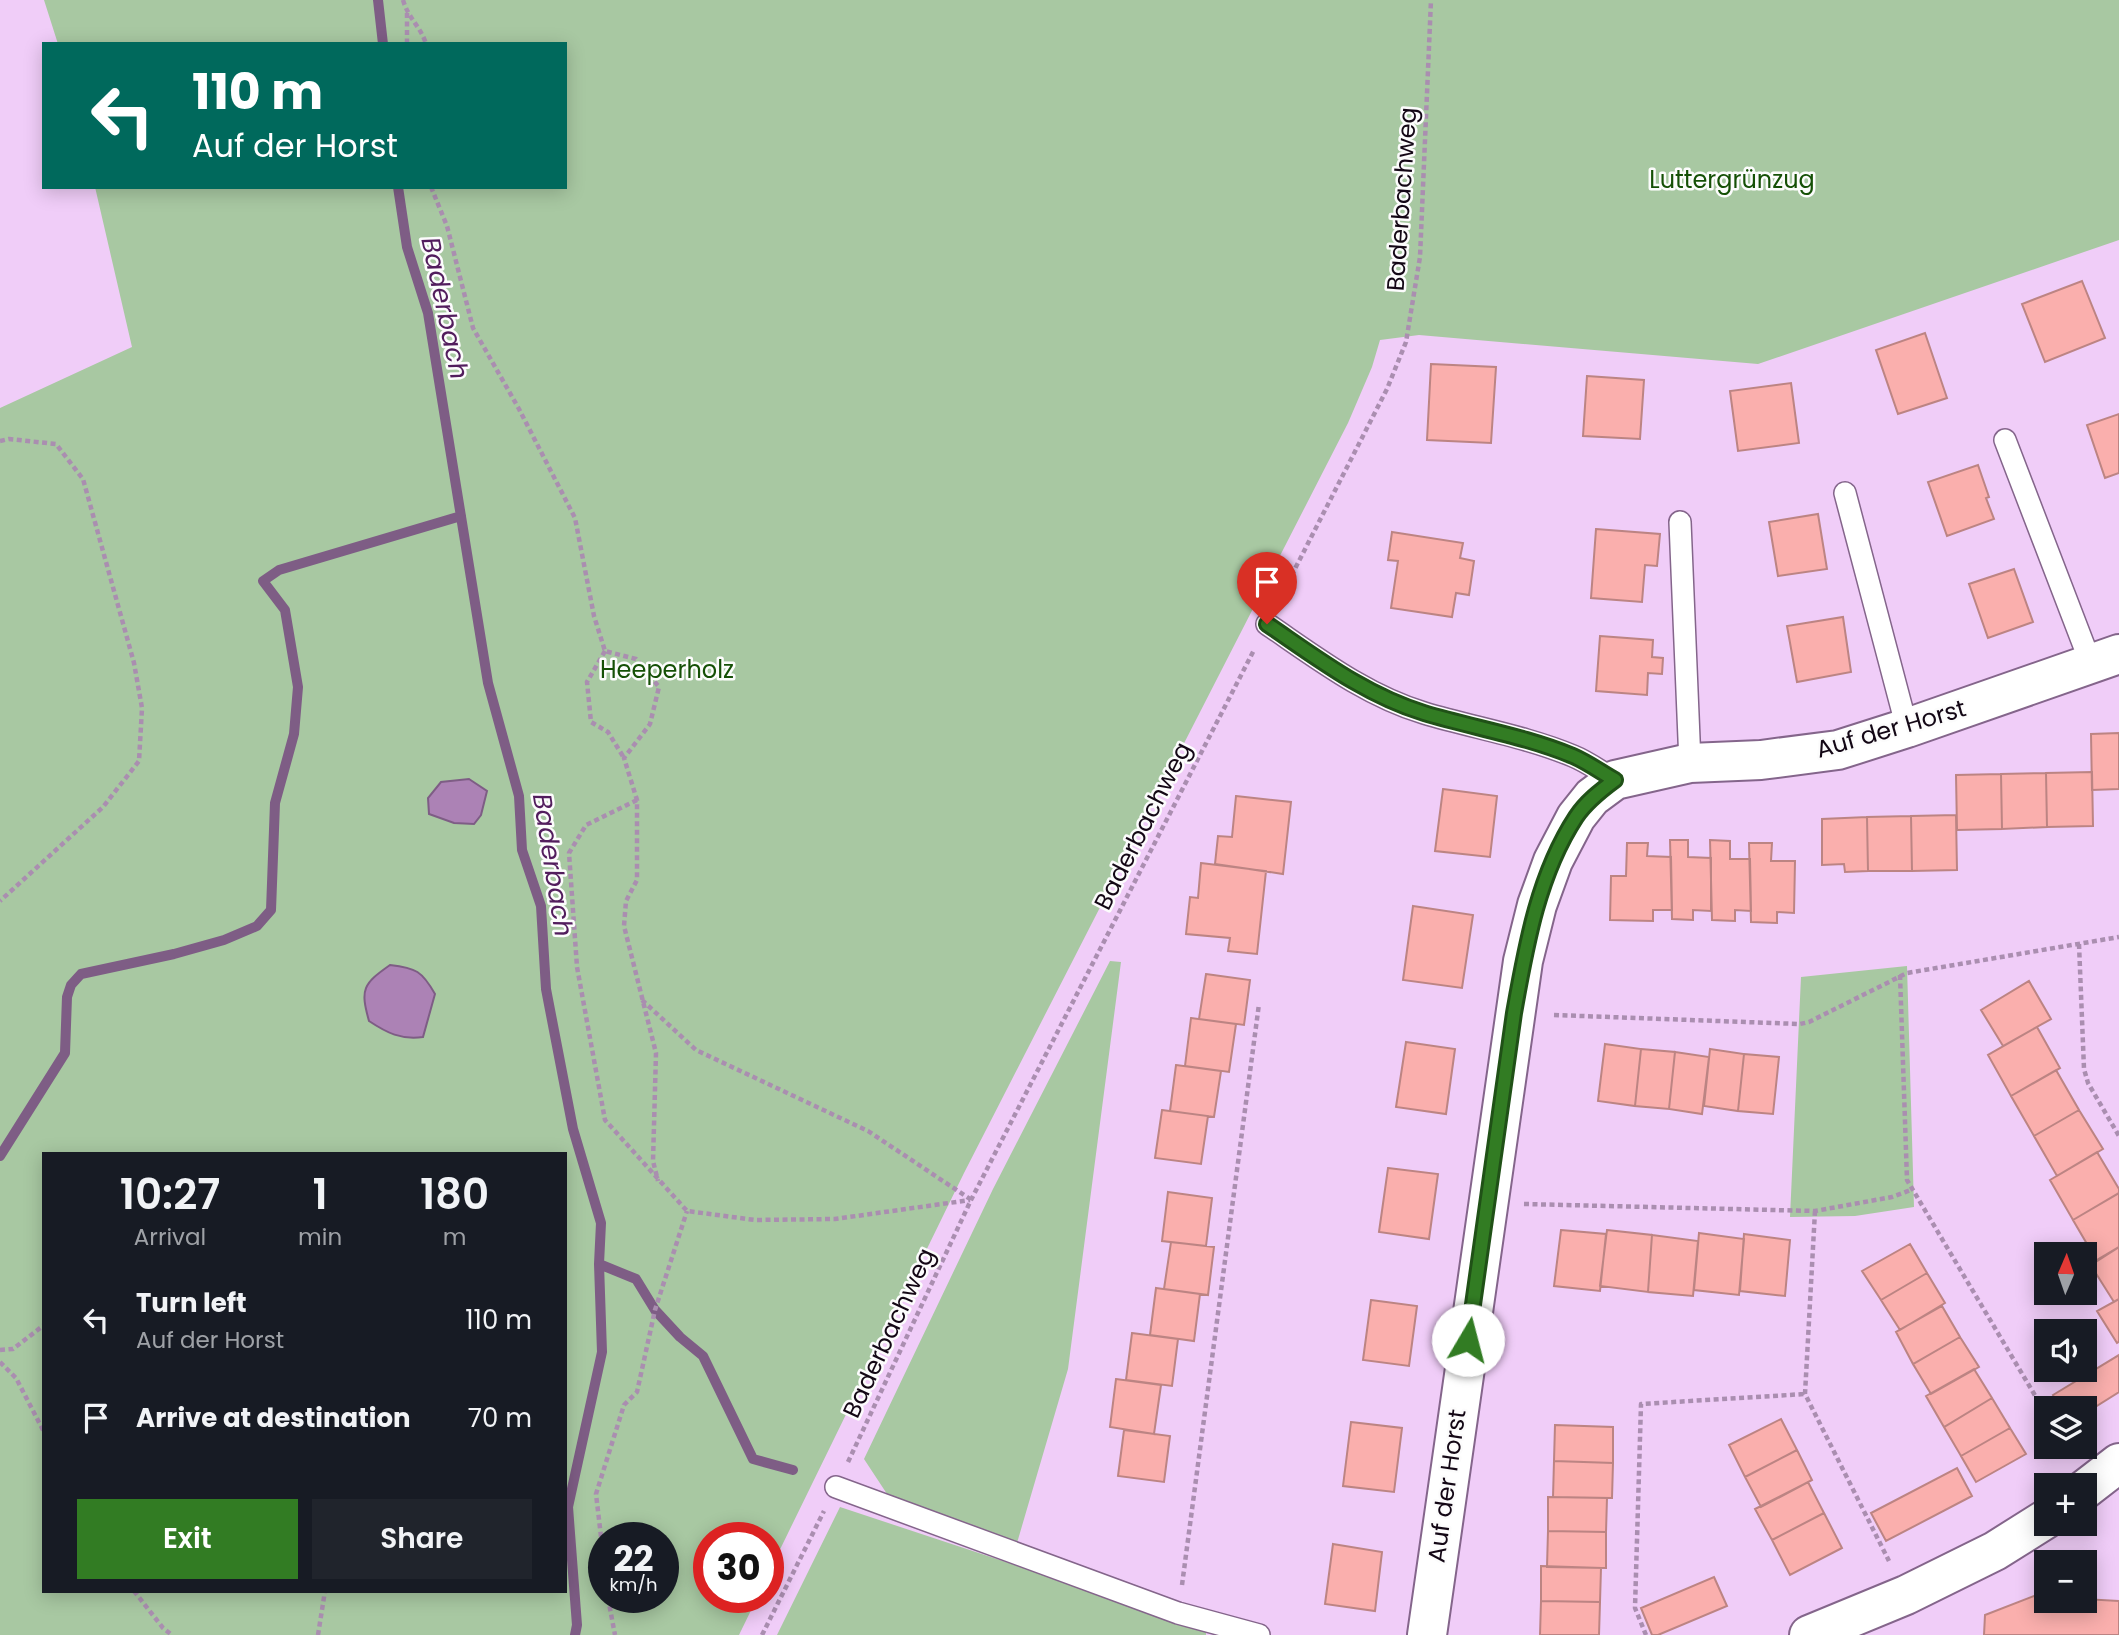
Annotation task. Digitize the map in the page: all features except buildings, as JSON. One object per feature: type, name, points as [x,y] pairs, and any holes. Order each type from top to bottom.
[{"type":"street","name":"Auf der Horst","points":[[1427,1635],[1523,961],[1537,905],[1553,861],[1576,817],[1592,797],[1615,780],[1690,763],[1761,760],[1838,750],[2105,659]]},
{"type":"street","points":[[2097,1480],[2119,1463]]},
{"type":"street","points":[[1809,1635],[1906,1595],[1995,1551],[2034,1527]]},
{"type":"lane","points":[[2005,440],[2105,659]]},
{"type":"lane","points":[[1845,493],[1906,729]]},
{"type":"lane","points":[[1680,522],[1690,763]]},
{"type":"lane","points":[[1267,624],[1323,664],[1370,691],[1423,713],[1483,727],[1575,756],[1615,780]]},
{"type":"lane","points":[[836,1487],[1178,1613],[1259,1635]]},
{"type":"path","points":[[403,0],[407,13],[407,42]]},
{"type":"path","name":"Baderbachweg","points":[[762,1635],[836,1487],[971,1200],[1387,389],[1406,342],[1420,257],[1431,0]]},
{"type":"path","points":[[407,13],[424,35],[426,42]]},
{"type":"path","points":[[432,189],[447,226],[473,328],[519,409],[575,518],[594,616],[605,651],[587,682],[591,722],[608,732],[624,758],[637,800],[637,880],[626,901],[624,926],[656,1053],[653,1161],[658,1181]]},
{"type":"path","points":[[0,441],[9,439],[56,444],[83,479],[134,663],[142,708],[139,761],[103,807],[0,901]]},
{"type":"path","points":[[605,651],[636,659],[659,687],[650,724],[624,758]]},
{"type":"path","points":[[637,800],[586,825],[569,853],[577,967],[605,1120],[687,1211],[754,1220],[835,1220],[971,1200]]},
{"type":"path","points":[[1514,1013],[1800,1024],[1809,1022],[1900,975],[2119,937]]},
{"type":"path","points":[[2079,944],[2084,1069],[2088,1083],[2119,1136]]},
{"type":"path","points":[[1900,975],[1905,1171],[1912,1190],[2035,1396]]},
{"type":"path","points":[[641,1000],[696,1051],[868,1131],[971,1200]]},
{"type":"path","points":[[1178,1613],[1259,1004]]},
{"type":"path","points":[[1488,1203],[1815,1211],[1892,1197],[1912,1190]]},
{"type":"path","points":[[599,1522],[596,1494],[624,1405],[637,1392],[651,1336],[654,1310],[687,1211]]},
{"type":"path","points":[[1815,1211],[1804,1394],[1906,1595]]},
{"type":"path","points":[[0,1350],[13,1349],[42,1327]]},
{"type":"path","points":[[0,1362],[16,1378],[42,1428]]},
{"type":"path","points":[[1646,1635],[1635,1608],[1641,1404],[1804,1394]]},
{"type":"path","points":[[136,1593],[163,1628],[172,1635]]},
{"type":"path","points":[[318,1635],[326,1593]]},
{"type":"path","points":[[611,1613],[615,1635]]},
{"type":"green space","name":"Heeperholz","points":[[44,0],[2119,0],[2119,240],[1758,364],[1419,335],[1380,340],[1372,367],[1348,423],[964,1173],[784,1541],[784,1522],[693,1522],[693,1613],[750,1613],[739,1635],[0,1635],[0,408],[132,347],[95,189],[567,189],[567,42],[57,42]]},
{"type":"green space","points":[[1110,961],[1121,962],[1068,1369],[1017,1543],[889,1497],[864,1459],[993,1189]]},
{"type":"green space","points":[[1907,966],[1914,1207],[1855,1216],[1790,1217],[1801,977]]},
{"type":"green space","points":[[840,1507],[1206,1626],[1206,1635],[777,1635]]},
{"type":"shaded area","points":[[469,779],[487,791],[481,815],[474,824],[454,823],[429,814],[428,798],[441,782]]},
{"type":"shaded area","points":[[390,965],[417,972],[435,994],[423,1037],[394,1035],[369,1021],[365,1001],[366,988],[374,977]]},
{"type":"waterway","name":"Baderbach","points":[[378,0],[383,42]]},
{"type":"waterway","name":"Baderbach","points":[[398,189],[407,247],[428,313],[488,683],[519,796],[522,850],[541,906],[546,989],[573,1129],[601,1223],[599,1264],[602,1352],[568,1507],[577,1625],[575,1635]]},
{"type":"waterway","points":[[0,1156],[65,1053],[67,997],[71,985],[81,974],[224,940],[257,926],[271,910],[275,803],[294,734],[298,687],[285,610],[263,581],[279,570],[461,516]]},
{"type":"waterway","points":[[599,1264],[636,1279],[655,1310],[680,1337],[703,1356],[753,1459],[793,1470]]},
{"type":"route","points":[[1267,624],[1323,664],[1370,691],[1423,713],[1483,727],[1575,756],[1615,780],[1592,797],[1576,817],[1553,861],[1537,905],[1514,1013],[1468,1340]]},
{"type":"park label","name":"Luttergrünzug","points":[[1732,180]]}]
